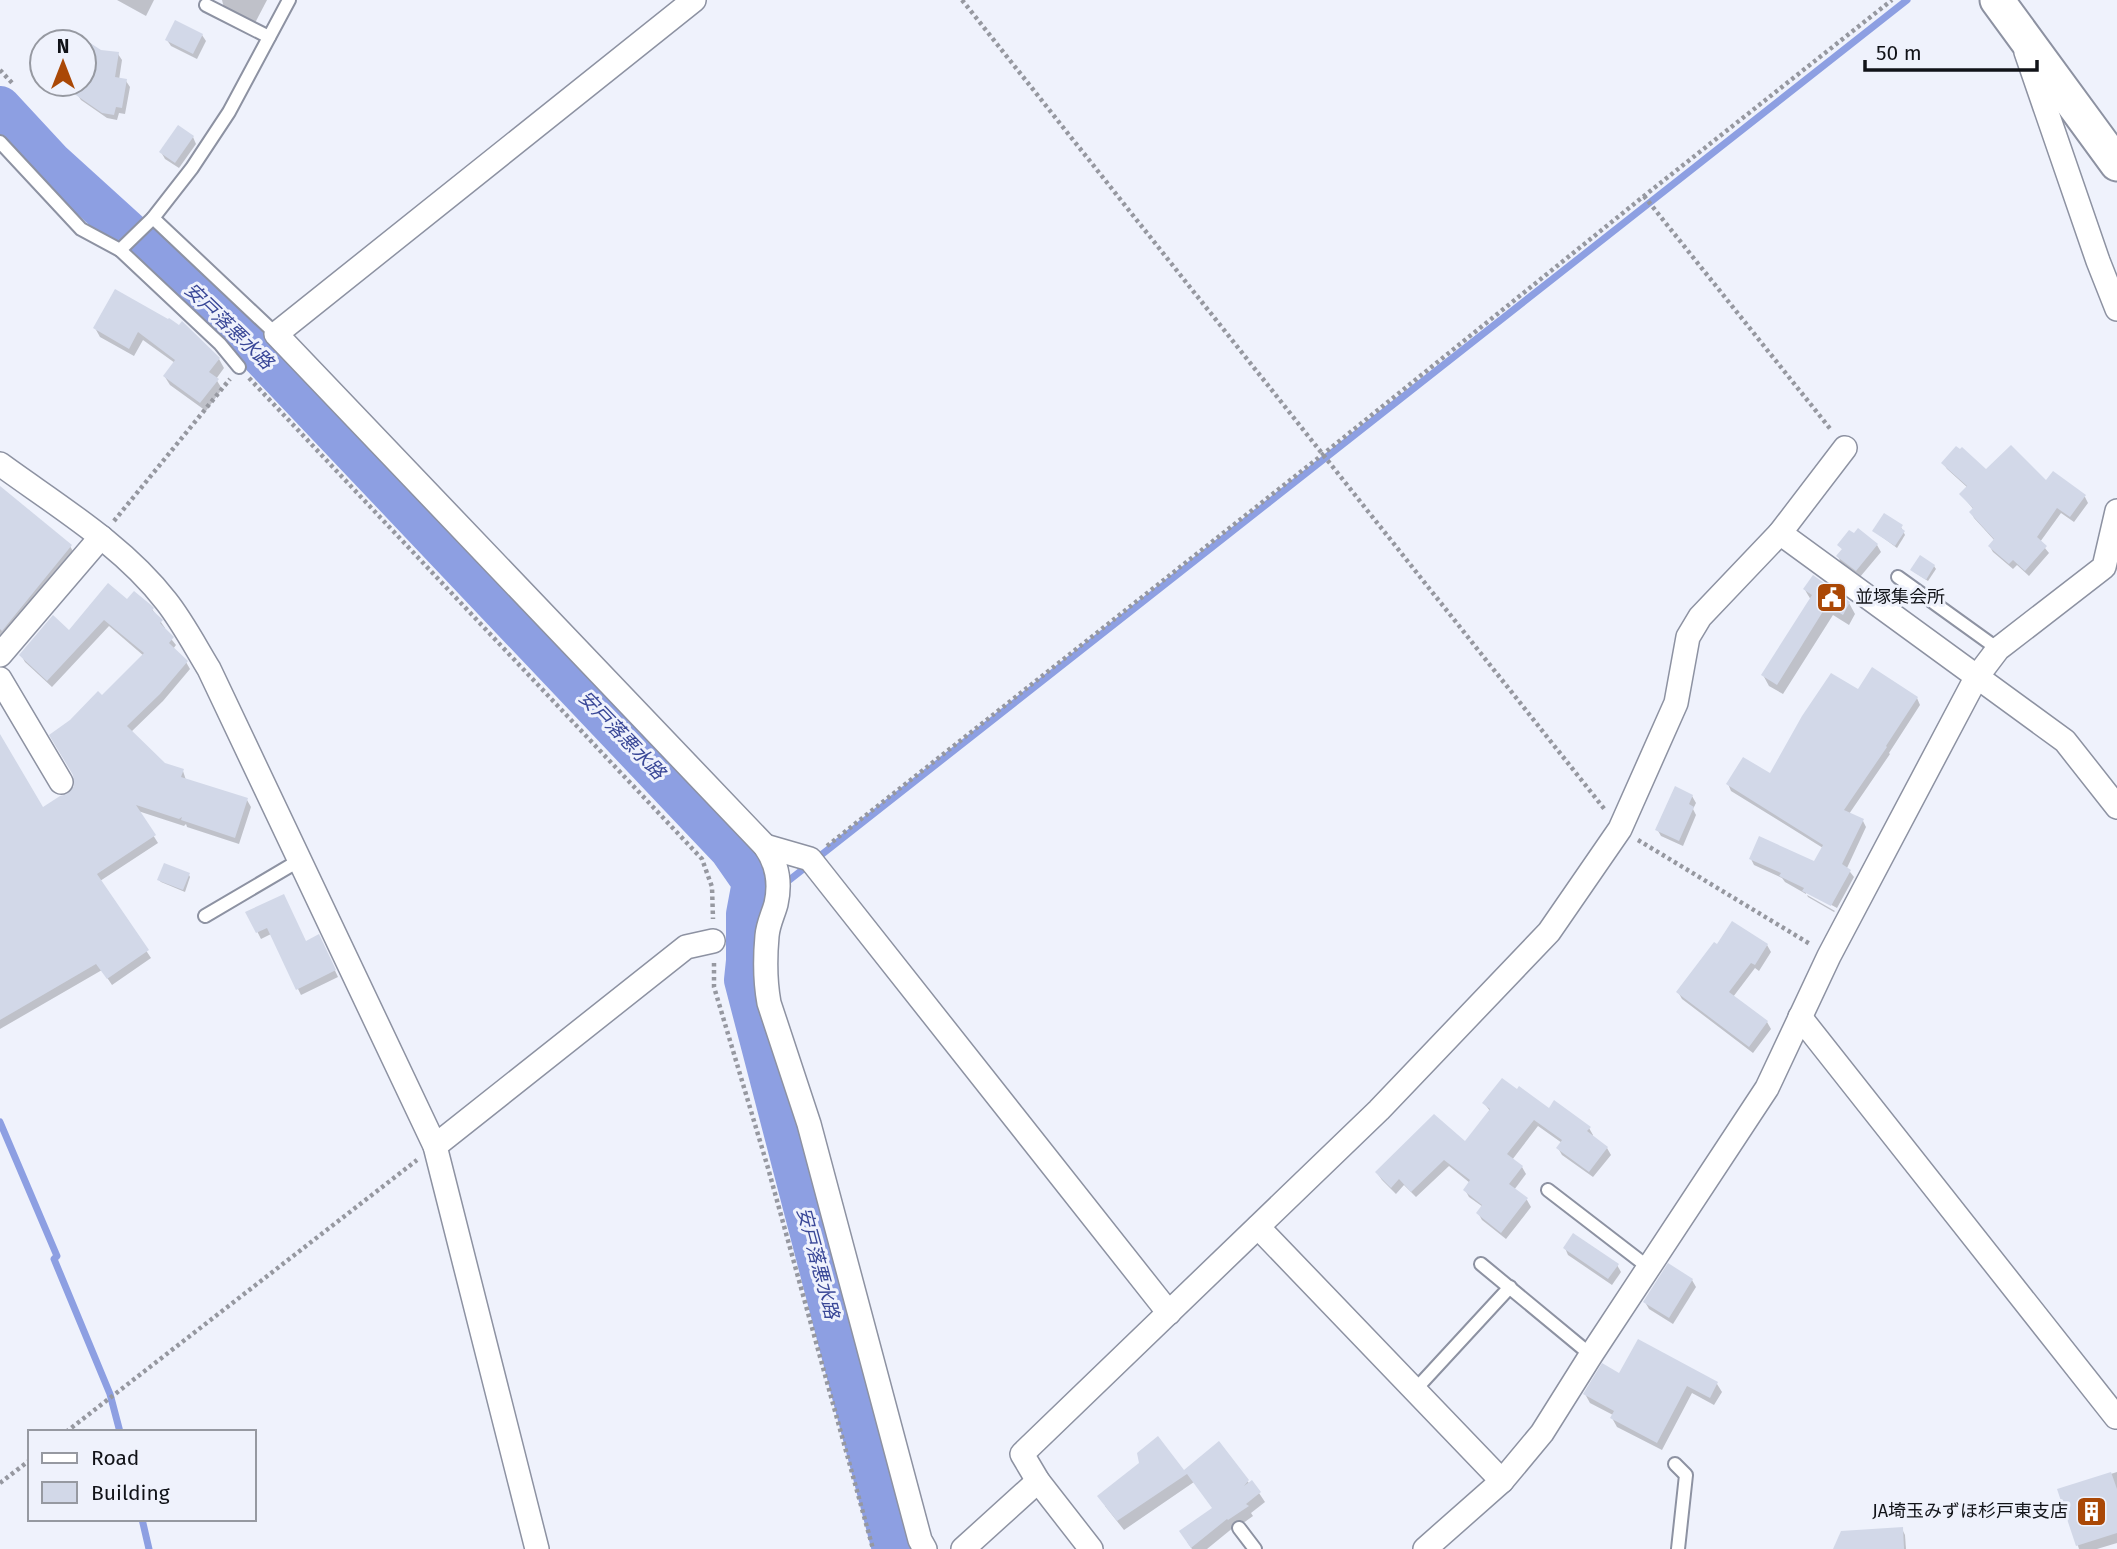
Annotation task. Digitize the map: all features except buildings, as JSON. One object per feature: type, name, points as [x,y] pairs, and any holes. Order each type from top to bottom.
[{"type":"main road","points":[[1997,0],[2117,164]]},
{"type":"street","points":[[694,0],[276,334],[765,846],[777,868],[776,904],[767,936],[766,986],[769,1003],[809,1124],[920,1540],[925,1549]]},
{"type":"street","points":[[2018,28],[2117,309]]},
{"type":"street","points":[[1091,1549],[1038,1482],[1022,1454],[1379,1110],[1549,932],[1620,829],[1676,703],[1689,637],[1700,617],[1780,533],[1845,448]]},
{"type":"street","points":[[0,464],[101,537],[131,564],[166,600],[209,669],[435,1146],[537,1549]]},
{"type":"street","points":[[1425,1549],[1502,1481],[1542,1433],[1767,1088],[1829,956],[1976,678],[1998,649],[2104,567],[2117,510]]},
{"type":"street","points":[[1780,533],[2064,741],[2117,807]]},
{"type":"street","points":[[0,655],[101,537]]},
{"type":"street","points":[[0,679],[61,782]]},
{"type":"street","points":[[765,846],[810,859],[1169,1313]]},
{"type":"street","points":[[435,1146],[686,947],[713,941]]},
{"type":"street","points":[[1800,1017],[2116,1418],[2117,1416]]},
{"type":"street","points":[[1258,1227],[1502,1481]]},
{"type":"street","points":[[963,1549],[1038,1482]]},
{"type":"lane","points":[[123,247],[153,218],[192,168],[229,112],[289,0]]},
{"type":"lane","points":[[206,5],[269,37]]},
{"type":"lane","points":[[0,142],[81,229],[123,247],[220,344],[239,367]]},
{"type":"lane","points":[[153,218],[276,334]]},
{"type":"lane","points":[[1898,577],[1998,649]]},
{"type":"lane","points":[[205,916],[300,860]]},
{"type":"lane","points":[[1548,1190],[1648,1267]]},
{"type":"lane","points":[[1481,1264],[1591,1355]]},
{"type":"lane","points":[[1415,1390],[1510,1287]]},
{"type":"lane","points":[[1675,1464],[1686,1475],[1678,1549]]},
{"type":"lane","points":[[1239,1528],[1255,1549]]},
{"type":"path","points":[[962,0],[1620,829],[1829,956]]},
{"type":"path","points":[[810,859],[1323,456],[1644,196],[1892,0]]},
{"type":"path","points":[[0,70],[14,85]]},
{"type":"path","points":[[1644,196],[1845,448]]},
{"type":"path","points":[[101,537],[239,367],[702,859],[712,887],[714,987],[768,1168],[873,1549]]},
{"type":"path","points":[[69,1430],[435,1146]]},
{"type":"path","points":[[0,1483],[28,1462]]},
{"type":"waterway","points":[[783,885],[1907,0]]},
{"type":"waterway","name":"安戸落悪水路","points":[[0,107],[51,162],[246,339],[730,849],[753,882],[747,914],[745,980],[893,1549]]},
{"type":"waterway","points":[[747,914],[771,895]]},
{"type":"waterway","points":[[0,1122],[57,1256],[54,1259],[110,1394],[119,1430]]},
{"type":"waterway","points":[[142,1521],[149,1549]]},
{"type":"place","name":"並塚集会所","points":[[1832,597]]},
{"type":"place","name":"JA埼玉みずほ杉戸東支店","points":[[2091,1511]]}]
